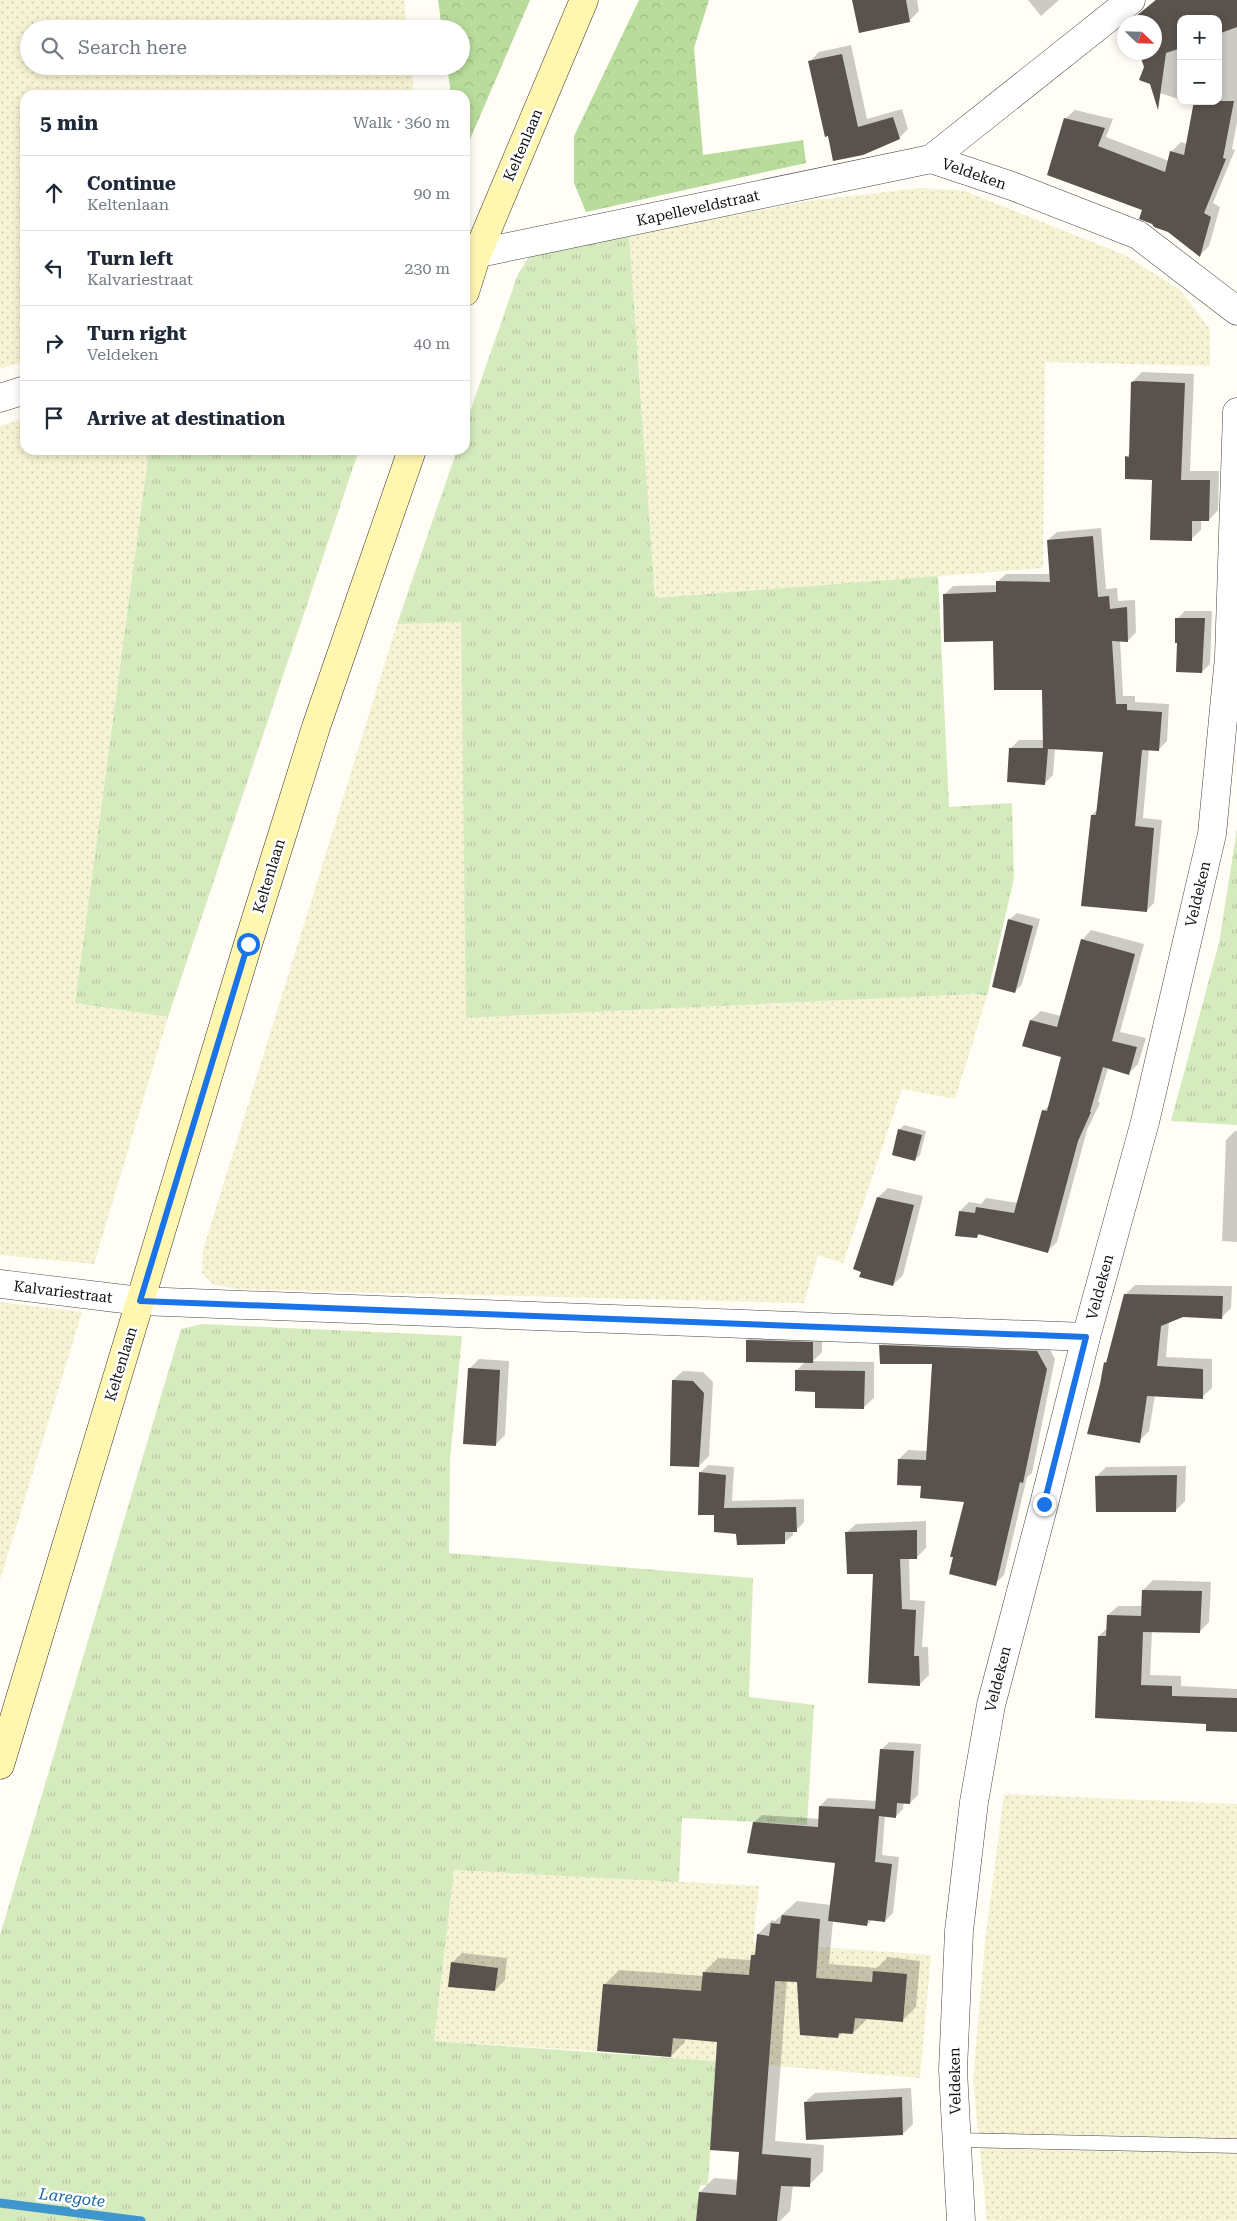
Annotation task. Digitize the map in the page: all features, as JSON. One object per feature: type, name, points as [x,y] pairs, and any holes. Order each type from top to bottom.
[{"type":"main road","name":"Keltenlaan","points":[[471,255],[584,0]]},
{"type":"main road","name":"Keltenlaan","points":[[0,1765],[316,727],[410,455]]},
{"type":"street","name":"Veldeken","points":[[931,159],[1131,0]]},
{"type":"street","name":"Kapelleveldstraat","points":[[471,255],[931,159]]},
{"type":"street","name":"Veldeken","points":[[931,159],[1012,186],[1138,234],[1237,310]]},
{"type":"street","points":[[0,398],[20,392]]},
{"type":"street","name":"Veldeken","points":[[961,2221],[953,2070],[959,1931],[974,1802],[990,1705],[1044,1504],[1086,1337],[1145,1122],[1212,834],[1229,656],[1237,412]]},
{"type":"street","name":"Kalvariestraat","points":[[0,1284],[140,1301],[1086,1337]]},
{"type":"lane","points":[[956,2140],[1237,2146]]},
{"type":"shaded area","points":[[0,0],[404,0],[406,20],[20,20],[20,75],[412,75],[413,90],[20,90],[20,363],[0,369]]},
{"type":"shaded area","points":[[921,188],[965,191],[1125,255],[1180,290],[1210,329],[1210,366],[1045,362],[1043,568],[655,598],[629,235],[815,200]]},
{"type":"shaded area","points":[[20,420],[20,455],[148,455],[75,1003],[168,1017],[94,1264],[0,1255],[0,426]]},
{"type":"shaded area","points":[[461,621],[467,1018],[978,994],[987,996],[955,1099],[902,1089],[843,1263],[818,1255],[804,1303],[238,1289],[214,1285],[202,1273],[203,1250],[397,624]]},
{"type":"shaded area","points":[[0,1302],[82,1312],[0,1580]]},
{"type":"shaded area","points":[[1004,1794],[1237,1804],[1237,2221],[987,2221],[973,2080],[985,1942]]},
{"type":"shaded area","points":[[454,1870],[759,1886],[753,1942],[931,1955],[920,2078],[597,2051],[434,2041]]},
{"type":"green space","points":[[438,0],[530,0],[470,139],[470,90],[450,90],[448,75],[470,75],[470,20],[441,20]]},
{"type":"green space","points":[[639,0],[709,0],[694,48],[703,155],[803,140],[806,163],[586,212],[574,183],[574,136]]},
{"type":"green space","points":[[629,235],[655,598],[938,576],[949,807],[1012,803],[1014,878],[987,996],[977,994],[466,1018],[461,622],[397,624],[455,455],[470,455],[470,412],[518,274],[531,254]]},
{"type":"green space","points":[[148,455],[357,455],[168,1017],[75,1003]]},
{"type":"green space","points":[[1237,829],[1237,1125],[1171,1121],[1219,943]]},
{"type":"green space","points":[[202,1324],[462,1336],[450,1460],[449,1553],[753,1578],[749,1697],[814,1705],[807,1825],[682,1818],[679,1882],[454,1870],[434,2041],[716,2061],[708,2185],[700,2185],[696,2221],[0,2221],[0,1935],[181,1329]]},
{"type":"building","points":[[852,0],[906,0],[910,22],[859,33]]},
{"type":"building","points":[[1156,0],[1237,0],[1237,27],[1222,33],[1222,15],[1177,15],[1177,49],[1166,53],[1158,110],[1150,84],[1139,80],[1144,67],[1142,60],[1162,60],[1162,15],[1137,15]]},
{"type":"building","points":[[842,54],[858,127],[893,117],[900,139],[863,155],[833,161],[828,136],[825,137],[808,61]]},
{"type":"building","points":[[1222,101],[1234,101],[1223,158],[1226,159],[1204,213],[1211,217],[1200,257],[1168,232],[1139,219],[1142,210],[1047,175],[1064,118],[1105,128],[1098,146],[1165,172],[1170,151],[1184,155],[1193,105],[1222,105]]},
{"type":"building","points":[[1131,382],[1185,383],[1181,480],[1210,480],[1209,521],[1192,521],[1192,541],[1150,540],[1152,480],[1125,479],[1125,456],[1129,457]]},
{"type":"building","points":[[1093,536],[1098,597],[1109,596],[1110,609],[1127,607],[1128,642],[1112,641],[1116,704],[1127,704],[1127,710],[1162,712],[1159,751],[1142,750],[1135,826],[1154,828],[1147,912],[1081,906],[1091,815],[1096,815],[1103,752],[1048,749],[1045,785],[1007,782],[1009,748],[1043,748],[1042,690],[994,690],[993,641],[944,642],[943,594],[996,592],[996,581],[1050,582],[1047,540]]},
{"type":"building","points":[[1175,618],[1205,618],[1202,673],[1176,672],[1177,643],[1175,643]]},
{"type":"building","points":[[1008,919],[1033,926],[1015,993],[992,987]]},
{"type":"building","points":[[1081,939],[1135,954],[1112,1041],[1137,1047],[1129,1075],[1103,1067],[1091,1112],[1078,1141],[1048,1253],[978,1234],[977,1238],[955,1236],[959,1211],[975,1213],[976,1207],[1014,1213],[1042,1110],[1047,1111],[1061,1057],[1022,1046],[1030,1020],[1057,1027]]},
{"type":"building","points":[[898,1129],[922,1135],[915,1161],[892,1155]]},
{"type":"building","points":[[877,1197],[914,1205],[893,1286],[859,1277],[861,1272],[853,1269]]},
{"type":"building","points":[[1124,1294],[1223,1296],[1222,1319],[1183,1317],[1161,1326],[1157,1366],[1203,1369],[1203,1399],[1147,1396],[1140,1443],[1087,1434],[1104,1362],[1106,1363]]},
{"type":"building","points":[[746,1340],[813,1342],[813,1363],[746,1362]]},
{"type":"building","points":[[879,1345],[1037,1351],[1047,1369],[1023,1483],[1020,1482],[996,1586],[949,1574],[953,1557],[950,1557],[964,1502],[920,1498],[921,1486],[897,1485],[898,1459],[926,1460],[932,1364],[880,1364]]},
{"type":"building","points":[[468,1368],[500,1370],[496,1446],[463,1444]]},
{"type":"building","points":[[795,1370],[865,1371],[864,1409],[815,1408],[815,1392],[795,1391]]},
{"type":"building","points":[[672,1380],[693,1381],[704,1393],[699,1467],[670,1466]]},
{"type":"building","points":[[699,1472],[726,1475],[724,1508],[796,1507],[797,1532],[785,1532],[785,1544],[737,1545],[736,1534],[714,1532],[714,1515],[698,1515]]},
{"type":"building","points":[[1177,1475],[1176,1512],[1096,1512],[1095,1476]]},
{"type":"building","points":[[917,1530],[917,1559],[900,1559],[902,1609],[916,1610],[914,1656],[919,1656],[920,1686],[868,1683],[873,1574],[847,1574],[845,1532]]},
{"type":"building","points":[[1142,1590],[1202,1591],[1200,1633],[1143,1632],[1141,1685],[1172,1686],[1172,1696],[1237,1698],[1237,1732],[1206,1731],[1206,1724],[1095,1718],[1098,1636],[1106,1636],[1107,1615],[1141,1616]]},
{"type":"building","points":[[880,1749],[914,1751],[910,1804],[897,1803],[896,1818],[879,1816],[875,1862],[892,1864],[885,1922],[868,1920],[867,1926],[828,1921],[835,1863],[747,1853],[753,1822],[818,1827],[819,1806],[875,1809]]},
{"type":"building","points":[[782,1915],[820,1919],[816,1978],[872,1982],[873,1971],[907,1974],[903,2022],[855,2018],[853,2034],[839,2033],[838,2038],[800,2035],[797,1982],[775,1981],[762,2154],[811,2158],[810,2187],[781,2186],[777,2221],[696,2221],[699,2192],[736,2195],[739,2152],[710,2150],[717,2042],[673,2038],[671,2057],[597,2051],[603,1984],[701,1991],[703,1972],[749,1975],[751,1955],[755,1955],[757,1934],[769,1936],[771,1923],[780,1924]]},
{"type":"building","points":[[451,1962],[498,1968],[495,1991],[448,1987]]},
{"type":"building","points":[[902,2097],[903,2135],[806,2140],[804,2102]]},
{"type":"waterway","name":"Laregote","points":[[0,2203],[141,2221]]},
{"type":"route","points":[[248,944],[140,1301],[1086,1337],[1044,1504]]}]
